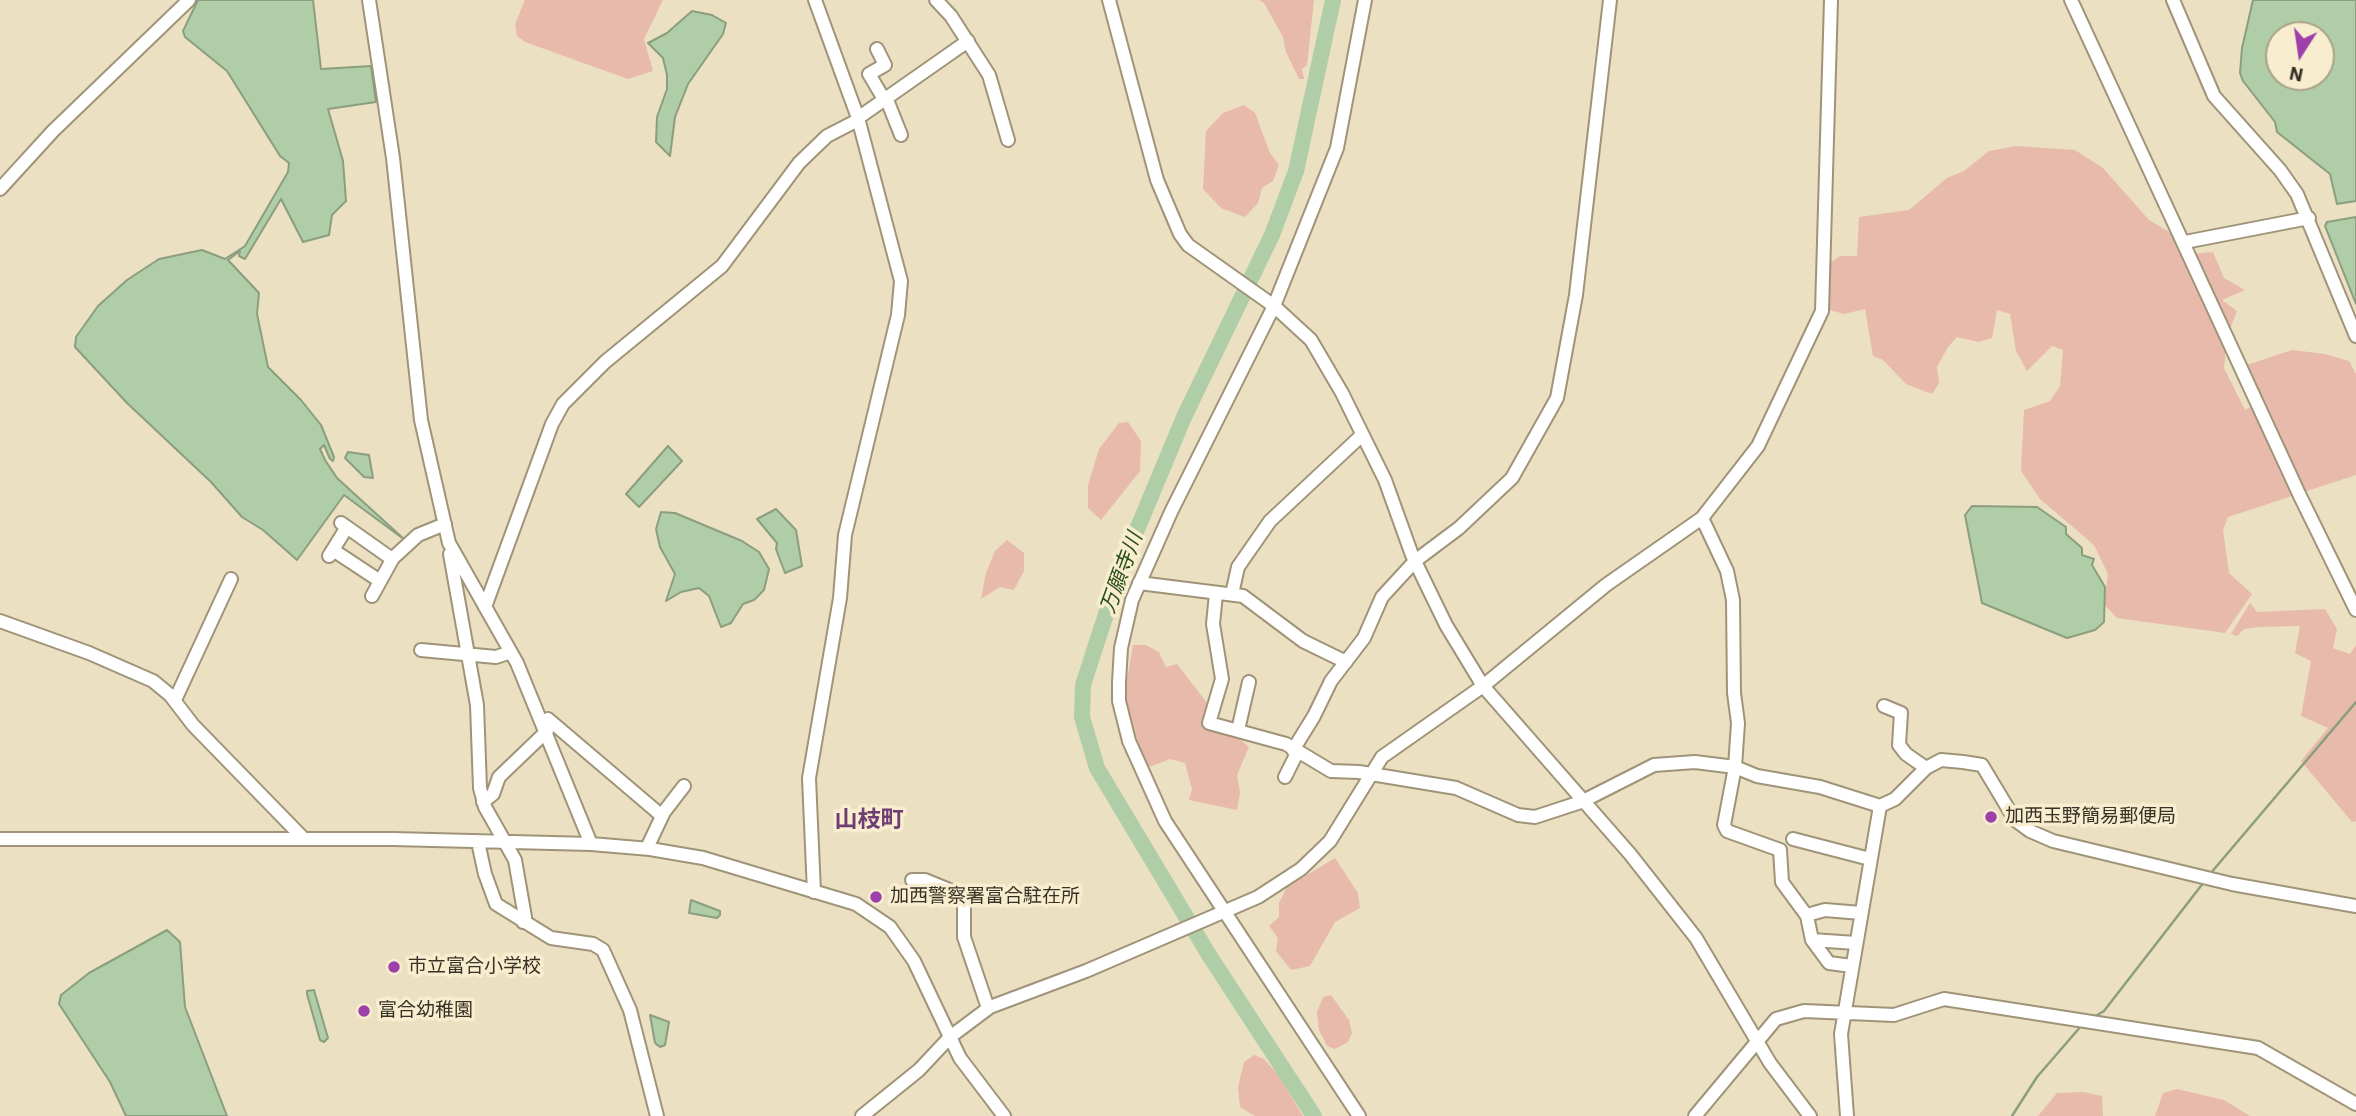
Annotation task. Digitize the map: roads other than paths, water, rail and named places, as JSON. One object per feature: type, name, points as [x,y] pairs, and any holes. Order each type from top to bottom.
[{"type":"street","points":[[0,189],[44,139],[189,0]]},
{"type":"street","points":[[369,0],[393,158],[421,420],[445,524],[453,551],[511,652],[545,727],[591,845]]},
{"type":"street","points":[[814,892],[809,779],[840,598],[845,535],[900,298],[896,253],[858,119],[816,0]]},
{"type":"street","points":[[936,0],[968,41],[989,75],[1008,140]]},
{"type":"street","points":[[1109,0],[1167,206],[1188,245],[1272,305],[1311,340],[1326,363],[1398,509],[1415,561],[1446,625],[1483,686],[1581,802],[1630,855],[1696,939],[1757,1042],[1810,1116]]},
{"type":"street","points":[[1359,1116],[1166,821],[1124,723],[1119,701],[1121,648],[1132,600],[1272,305],[1337,148],[1365,0]]},
{"type":"street","points":[[1284,778],[1331,681],[1364,638],[1382,597],[1415,561],[1460,528],[1512,478],[1557,398],[1576,295],[1610,0]]},
{"type":"street","points":[[862,1116],[919,1070],[950,1037],[988,1008],[1258,897],[1301,869],[1330,841],[1382,757],[1483,686],[1606,585],[1702,518],[1758,446],[1822,311],[1831,0]]},
{"type":"street","points":[[2071,0],[2300,496],[2356,610]]},
{"type":"street","points":[[2173,0],[2214,96],[2280,170],[2309,218],[2356,336]]},
{"type":"street","points":[[485,607],[552,424],[563,404],[605,362],[722,267],[799,163],[827,136],[886,101],[968,41]]},
{"type":"street","points":[[877,48],[885,65],[869,74],[886,101],[901,135]]},
{"type":"street","points":[[2185,242],[2309,218]]},
{"type":"street","points":[[1232,594],[1238,567],[1269,521],[1362,435]]},
{"type":"street","points":[[1702,518],[1727,570],[1733,600],[1734,693],[1738,723],[1735,767],[1724,825],[1727,831],[1780,850],[1785,889],[1807,915],[1812,940],[1829,963],[1852,966]]},
{"type":"street","points":[[372,596],[392,559],[418,535],[445,524]]},
{"type":"street","points":[[380,581],[330,554],[344,525],[392,559]]},
{"type":"street","points":[[453,551],[450,554],[477,705],[483,802],[507,844],[520,876],[523,922]]},
{"type":"street","points":[[175,700],[231,579]]},
{"type":"street","points":[[1139,583],[1243,596],[1303,641],[1346,662]]},
{"type":"street","points":[[1216,594],[1214,632],[1222,679],[1209,723],[1286,744],[1295,752],[1331,771],[1456,788],[1518,815],[1535,817],[1581,802],[1654,765],[1695,762],[1735,767],[1757,776],[1820,787],[1880,806],[1895,799],[1926,768],[1941,761],[1982,765],[2015,820],[2029,831],[2053,841],[2232,884],[2356,906]]},
{"type":"street","points":[[0,621],[146,678],[175,700],[193,725],[304,839]]},
{"type":"street","points":[[421,650],[496,657],[511,652]]},
{"type":"street","points":[[1238,730],[1249,682]]},
{"type":"street","points":[[1884,706],[1900,713],[1899,745],[1926,768]]},
{"type":"street","points":[[483,802],[493,794],[499,776],[545,727],[548,719],[662,816]]},
{"type":"street","points":[[647,848],[662,816],[684,786]]},
{"type":"street","points":[[1847,1116],[1841,1042],[1880,806]]},
{"type":"street","points":[[0,839],[304,839],[591,845],[647,848],[703,858],[856,904],[890,927],[914,961],[950,1037],[977,1083],[1004,1116]]},
{"type":"street","points":[[1793,839],[1870,859]]},
{"type":"street","points":[[478,842],[485,874],[496,904],[551,938],[593,944],[603,950],[630,1010],[657,1116]]},
{"type":"street","points":[[912,880],[925,880],[964,896],[964,937],[988,1008]]},
{"type":"street","points":[[1807,915],[1825,911],[1861,913]]},
{"type":"street","points":[[1812,940],[1856,943]]},
{"type":"street","points":[[1695,1116],[1776,1019],[1804,1011],[1894,1015],[1944,999],[2258,1048],[2356,1104]]},
{"type":"waterway","name":"万願寺川","points":[[1314,1116],[1209,955],[1097,768],[1082,717],[1083,685],[1121,568],[1184,417],[1272,235],[1296,171],[1333,0]]},
{"type":"waterway","points":[[2210,874],[2356,702]]},
{"type":"waterway","points":[[2094,1017],[2104,1011],[2204,882]]},
{"type":"waterway","points":[[2012,1116],[2037,1077],[2082,1025]]},
{"type":"place","name":"加西玉野簡易郵便局","points":[[1991,817]]},
{"type":"place","name":"加西警察署富合駐在所","points":[[876,897]]},
{"type":"place","name":"市立富合小学校","points":[[394,967]]},
{"type":"place","name":"富合幼稚園","points":[[364,1011]]},
{"type":"district","name":"山枝町","points":[[869,820]]}]
